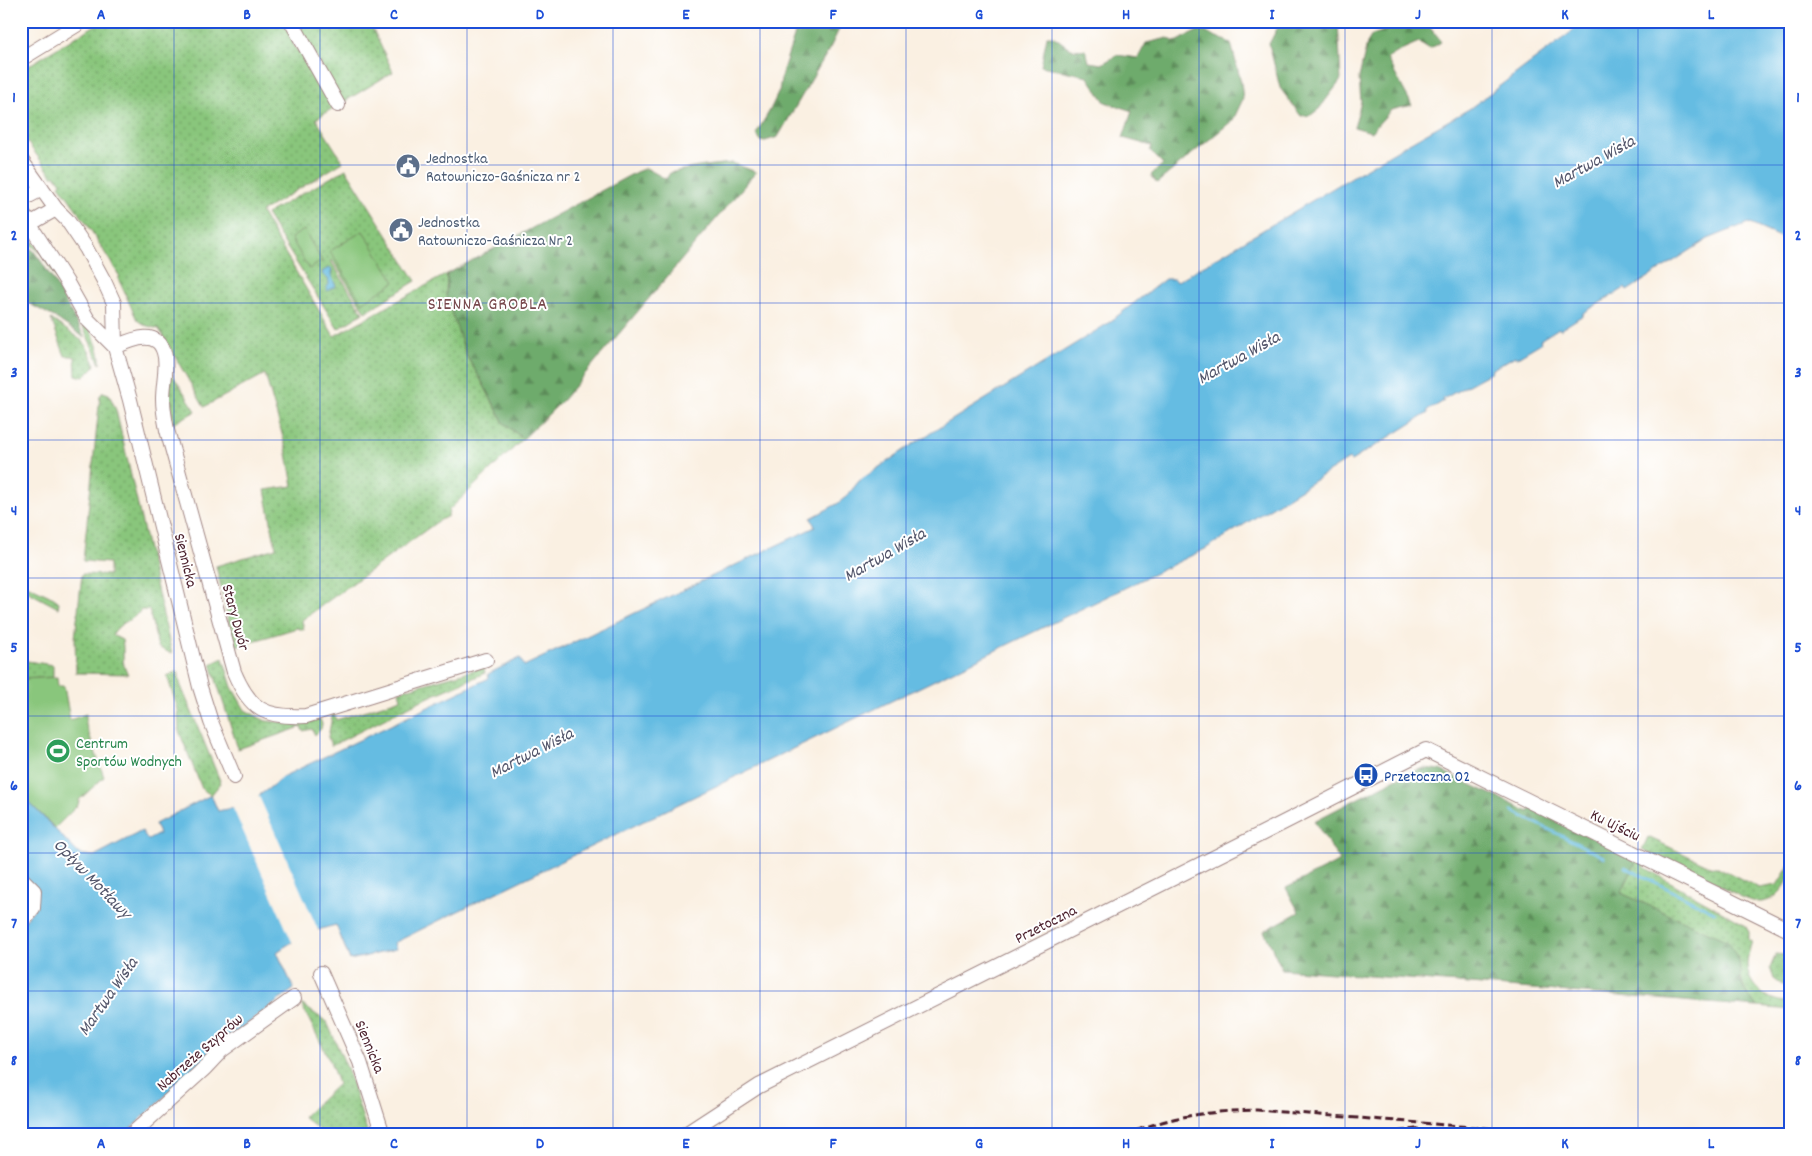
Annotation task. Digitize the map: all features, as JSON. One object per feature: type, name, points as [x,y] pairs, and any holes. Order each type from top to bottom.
[{"type":"street","points":[[21,59],[82,21]]},
{"type":"street","points":[[291,21],[338,105]]},
{"type":"street","name":"Siennicka","points":[[21,160],[86,248],[114,303],[115,348],[130,400],[195,668],[211,722],[234,777]]},
{"type":"street","points":[[21,200],[42,189]]},
{"type":"street","points":[[26,226],[56,209]]},
{"type":"street","name":"Siennicka","points":[[21,211],[26,226],[88,320],[115,348]]},
{"type":"street","name":"Stary Dwór","points":[[115,348],[135,338],[147,337],[156,341],[162,348],[165,358],[163,400],[167,430],[234,672],[242,690],[251,703],[274,715],[288,717],[306,716],[486,660]]},
{"type":"street","name":"Ku Ujściu","points":[[1426,750],[1791,931]]},
{"type":"street","name":"Przetoczna","points":[[684,1135],[758,1086],[1426,750]]},
{"type":"street","points":[[21,878],[34,891],[32,908],[21,922]]},
{"type":"street","name":"Siennicka","points":[[321,973],[360,1062],[383,1135]]},
{"type":"street","name":"Nabrzeże Szyprów","points":[[131,1135],[205,1068],[222,1050],[294,998]]},
{"type":"green space","points":[[102,21],[285,21],[293,35],[291,39],[297,51],[301,51],[333,108],[316,119],[343,162],[261,212],[334,336],[447,274],[446,296],[467,357],[504,423],[523,439],[449,510],[448,516],[302,620],[304,630],[297,628],[237,646],[231,632],[216,566],[276,548],[265,490],[293,486],[286,448],[265,374],[204,407],[159,329],[144,325],[137,320],[118,278],[120,277],[87,224],[59,185],[61,183],[55,175],[53,177],[21,134],[21,70]]},
{"type":"green space","points":[[295,21],[377,21],[371,25],[393,72],[342,103]]},
{"type":"green space","points":[[799,21],[843,21],[831,46],[778,137],[762,142],[756,134],[779,91],[782,73]]},
{"type":"green space","points":[[1281,21],[1338,21],[1341,80],[1319,109],[1311,115],[1301,116],[1280,88],[1269,44]]},
{"type":"green space","points":[[1388,21],[1425,21],[1441,42],[1430,49],[1419,42],[1387,59],[1412,105],[1391,110],[1371,132],[1354,127],[1361,102],[1359,78],[1367,43],[1372,35],[1390,29]]},
{"type":"green space","points":[[1200,30],[1231,43],[1241,82],[1243,99],[1233,120],[1157,183],[1151,175],[1163,164],[1150,151],[1152,146],[1123,138],[1132,111],[1105,102],[1087,76],[1041,66],[1047,36],[1053,36],[1071,49],[1086,50],[1089,62],[1102,64],[1117,55],[1138,58],[1146,43],[1168,38],[1175,42]]},
{"type":"green space","points":[[733,163],[756,172],[562,401],[523,439],[504,423],[467,357],[446,296],[447,274],[646,168],[666,179],[670,173],[678,171],[701,166]]},
{"type":"green space","points":[[346,169],[416,281],[365,312],[333,261],[331,261],[363,313],[338,329],[266,214]]},
{"type":"green space","points":[[304,230],[322,261],[309,269],[291,238]]},
{"type":"green space","points":[[363,231],[395,282],[362,303],[330,251]]},
{"type":"green space","points":[[29,235],[84,317],[99,351],[100,364],[83,327],[56,277],[39,251],[22,239],[21,236]]},
{"type":"green space","points":[[21,243],[33,250],[41,261],[85,338],[54,317],[24,301],[26,289],[21,266]]},
{"type":"green space","points":[[51,319],[84,342],[95,363],[94,367],[84,377],[76,375],[75,357],[65,356]]},
{"type":"green space","points":[[170,371],[196,411],[173,424],[170,396]]},
{"type":"green space","points":[[103,392],[109,394],[116,410],[172,654],[158,647],[149,610],[141,610],[115,630],[112,635],[122,640],[123,662],[128,674],[76,673],[75,638],[82,574],[109,575],[109,563],[83,561],[100,396]]},
{"type":"green space","points":[[21,582],[54,598],[59,602],[58,608],[21,588]]},
{"type":"green space","points":[[223,658],[232,687],[245,710],[266,721],[294,723],[320,719],[321,729],[315,735],[312,729],[303,731],[301,727],[238,749],[211,664]]},
{"type":"green space","points":[[21,660],[53,665],[53,678],[21,679]]},
{"type":"green space","points":[[484,667],[485,673],[420,701],[331,746],[328,737],[333,712],[336,720],[401,699],[399,691]]},
{"type":"green space","points":[[177,671],[181,686],[221,783],[211,795],[202,789],[179,731],[178,710],[167,676]]},
{"type":"green space","name":"Centrum Sportów Wodnych","points":[[57,677],[58,686],[64,686],[70,720],[86,714],[86,725],[104,777],[79,800],[78,805],[55,828],[21,794],[21,679]]},
{"type":"green space","points":[[1425,768],[1440,770],[1529,812],[1531,808],[1637,860],[1621,893],[1728,941],[1739,961],[1741,981],[1745,991],[1757,1007],[1282,969],[1264,931],[1299,912],[1286,888],[1340,861],[1314,821],[1407,773]]},
{"type":"green space","points":[[1648,837],[1712,867],[1718,867],[1759,888],[1777,885],[1789,866],[1791,867],[1789,879],[1778,894],[1767,901],[1755,902],[1748,900],[1705,877],[1642,850]]},
{"type":"green space","points":[[1637,860],[1645,864],[1644,867],[1744,924],[1749,932],[1749,941],[1752,941],[1747,965],[1751,981],[1768,997],[1783,1002],[1791,1002],[1791,1010],[1757,1007],[1745,991],[1739,971],[1621,893]]},
{"type":"green space","points":[[1791,951],[1791,986],[1782,985],[1774,979],[1770,968],[1776,954],[1783,955]]},
{"type":"green space","points":[[301,1004],[327,1022],[347,1068],[368,1135],[325,1135],[303,1117],[338,1084],[330,1061]]},
{"type":"water","points":[[1581,21],[1791,21],[1791,236],[1787,234],[1784,239],[1748,223],[1708,239],[1627,291],[1625,288],[1583,313],[1583,315],[1560,330],[1559,328],[1540,340],[1541,343],[1516,358],[1515,356],[1491,370],[1492,372],[1443,399],[1444,401],[1427,411],[1428,413],[1351,461],[1349,459],[1205,549],[450,915],[394,943],[396,949],[350,960],[336,925],[312,932],[298,939],[277,952],[294,989],[218,1046],[124,1135],[21,1135],[21,925],[34,909],[21,875],[21,794],[79,854],[94,856],[142,831],[148,840],[159,834],[155,824],[211,795],[218,811],[244,803],[260,795],[282,777],[489,678],[488,674],[520,658],[524,666],[815,527],[811,518],[837,504],[847,496],[859,481],[913,444],[1107,324],[1165,279],[1174,279],[1176,282],[1469,109],[1570,33]]},
{"type":"water","points":[[329,268],[332,269],[331,275],[336,286],[327,291],[328,279],[322,274],[323,271]]},
{"type":"pier","points":[[258,794],[319,932],[293,944],[232,806]]},
{"type":"waterway","points":[[1512,811],[1604,857]]},
{"type":"waterway","points":[[1625,867],[1714,912]]},
{"type":"railway","points":[[1126,1135],[1174,1119],[1223,1112],[1257,1110],[1573,1135]]},
{"type":"railway","points":[[1375,1135],[1422,1128]]},
{"type":"railway","points":[[1441,1135],[1471,1133]]},
{"type":"place","name":"Jednostka Ratowniczo-Gaśnicza nr 2","points":[[408,166]]},
{"type":"place","name":"Jednostka Ratowniczo-Gaśnicza Nr 2","points":[[401,230]]},
{"type":"place","name":"Centrum Sportów Wodnych","points":[[58,751]]},
{"type":"place","name":"Przetoczna 02","points":[[1366,775]]},
{"type":"district","name":"SIENNA GROBLA","points":[[488,303]]},
{"type":"water label","name":"Martwa Wisła","points":[[1593,161]]},
{"type":"water label","name":"Martwa Wisła","points":[[1238,357]]},
{"type":"water label","name":"Martwa Wisła","points":[[884,554]]},
{"type":"water label","name":"Martwa Wisła","points":[[531,752]]},
{"type":"water label","name":"Opływ Motławy","points":[[93,878]]},
{"type":"water label","name":"Martwa Wisła","points":[[107,996]]}]
